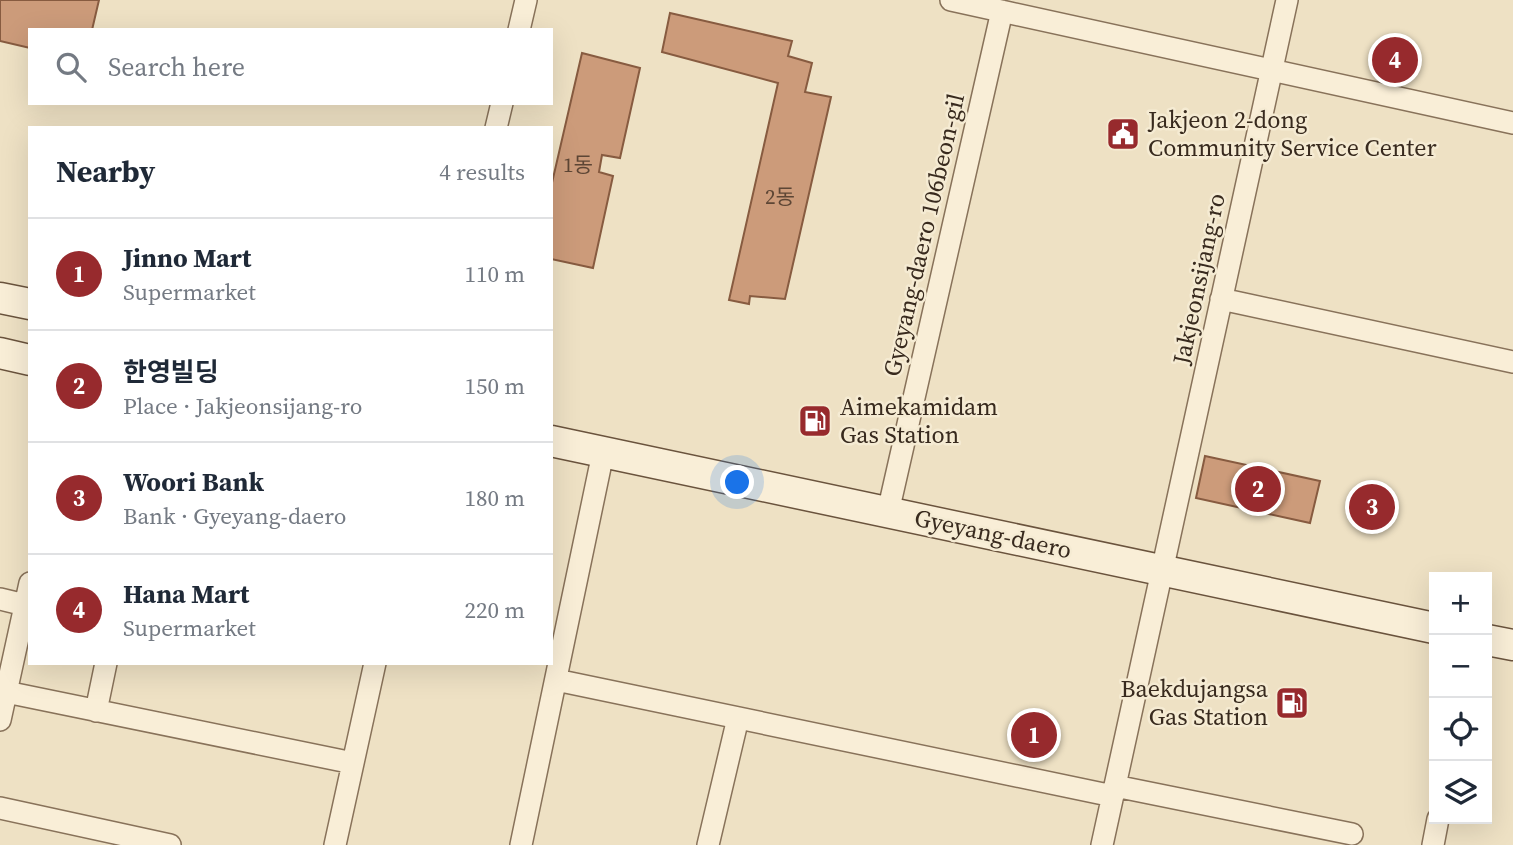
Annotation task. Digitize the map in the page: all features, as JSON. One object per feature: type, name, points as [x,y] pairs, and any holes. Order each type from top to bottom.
[{"type":"main road","points":[[0,298],[28,304]]},
{"type":"main road","points":[[0,354],[28,360]]},
{"type":"main road","name":"Gyeyang-daero","points":[[553,441],[1429,627]]},
{"type":"main road","points":[[1492,640],[1513,645]]},
{"type":"street","points":[[519,28],[526,0]]},
{"type":"street","points":[[951,0],[1002,11],[1033,9],[1272,70],[1513,123]]},
{"type":"street","name":"Jakjeonsijang-ro","points":[[1102,845],[1287,0]]},
{"type":"street","name":"Gyeyang-daero 106beon-gil","points":[[888,512],[1002,11]]},
{"type":"street","points":[[496,126],[502,105]]},
{"type":"street","points":[[1221,299],[1513,362]]},
{"type":"street","points":[[521,845],[603,453]]},
{"type":"street","points":[[0,719],[28,592]]},
{"type":"street","points":[[0,599],[25,605]]},
{"type":"street","points":[[96,711],[106,665]]},
{"type":"street","points":[[335,845],[375,665]]},
{"type":"street","points":[[555,680],[849,741],[1352,834]]},
{"type":"street","points":[[6,692],[353,763]]},
{"type":"street","points":[[708,845],[738,718]]},
{"type":"street","points":[[0,808],[170,845]]},
{"type":"street","points":[[1433,845],[1437,824]]},
{"type":"building","points":[[0,0],[99,0],[92,28],[28,28],[28,48],[0,41]]},
{"type":"building","points":[[670,13],[792,41],[788,56],[812,63],[805,92],[831,97],[785,299],[750,296],[749,304],[729,300],[778,83],[662,52]]},
{"type":"building","points":[[582,53],[640,68],[620,158],[602,155],[599,172],[613,176],[593,268],[553,259],[553,178]]},
{"type":"building","points":[[1205,456],[1320,481],[1310,523],[1196,498]]},
{"type":"place","name":"Hana Mart","points":[[1395,60]]},
{"type":"place","name":"Jakjeon 2-dong Community Service Center","points":[[1123,134]]},
{"type":"place","name":"Aimekamidam Gas Station","points":[[815,421]]},
{"type":"place","name":"한영빌딩","points":[[1258,489]]},
{"type":"place","name":"Woori Bank","points":[[1372,507]]},
{"type":"place","name":"Baekdujangsa Gas Station","points":[[1292,703]]},
{"type":"place","name":"Jinno Mart","points":[[1034,735]]}]
